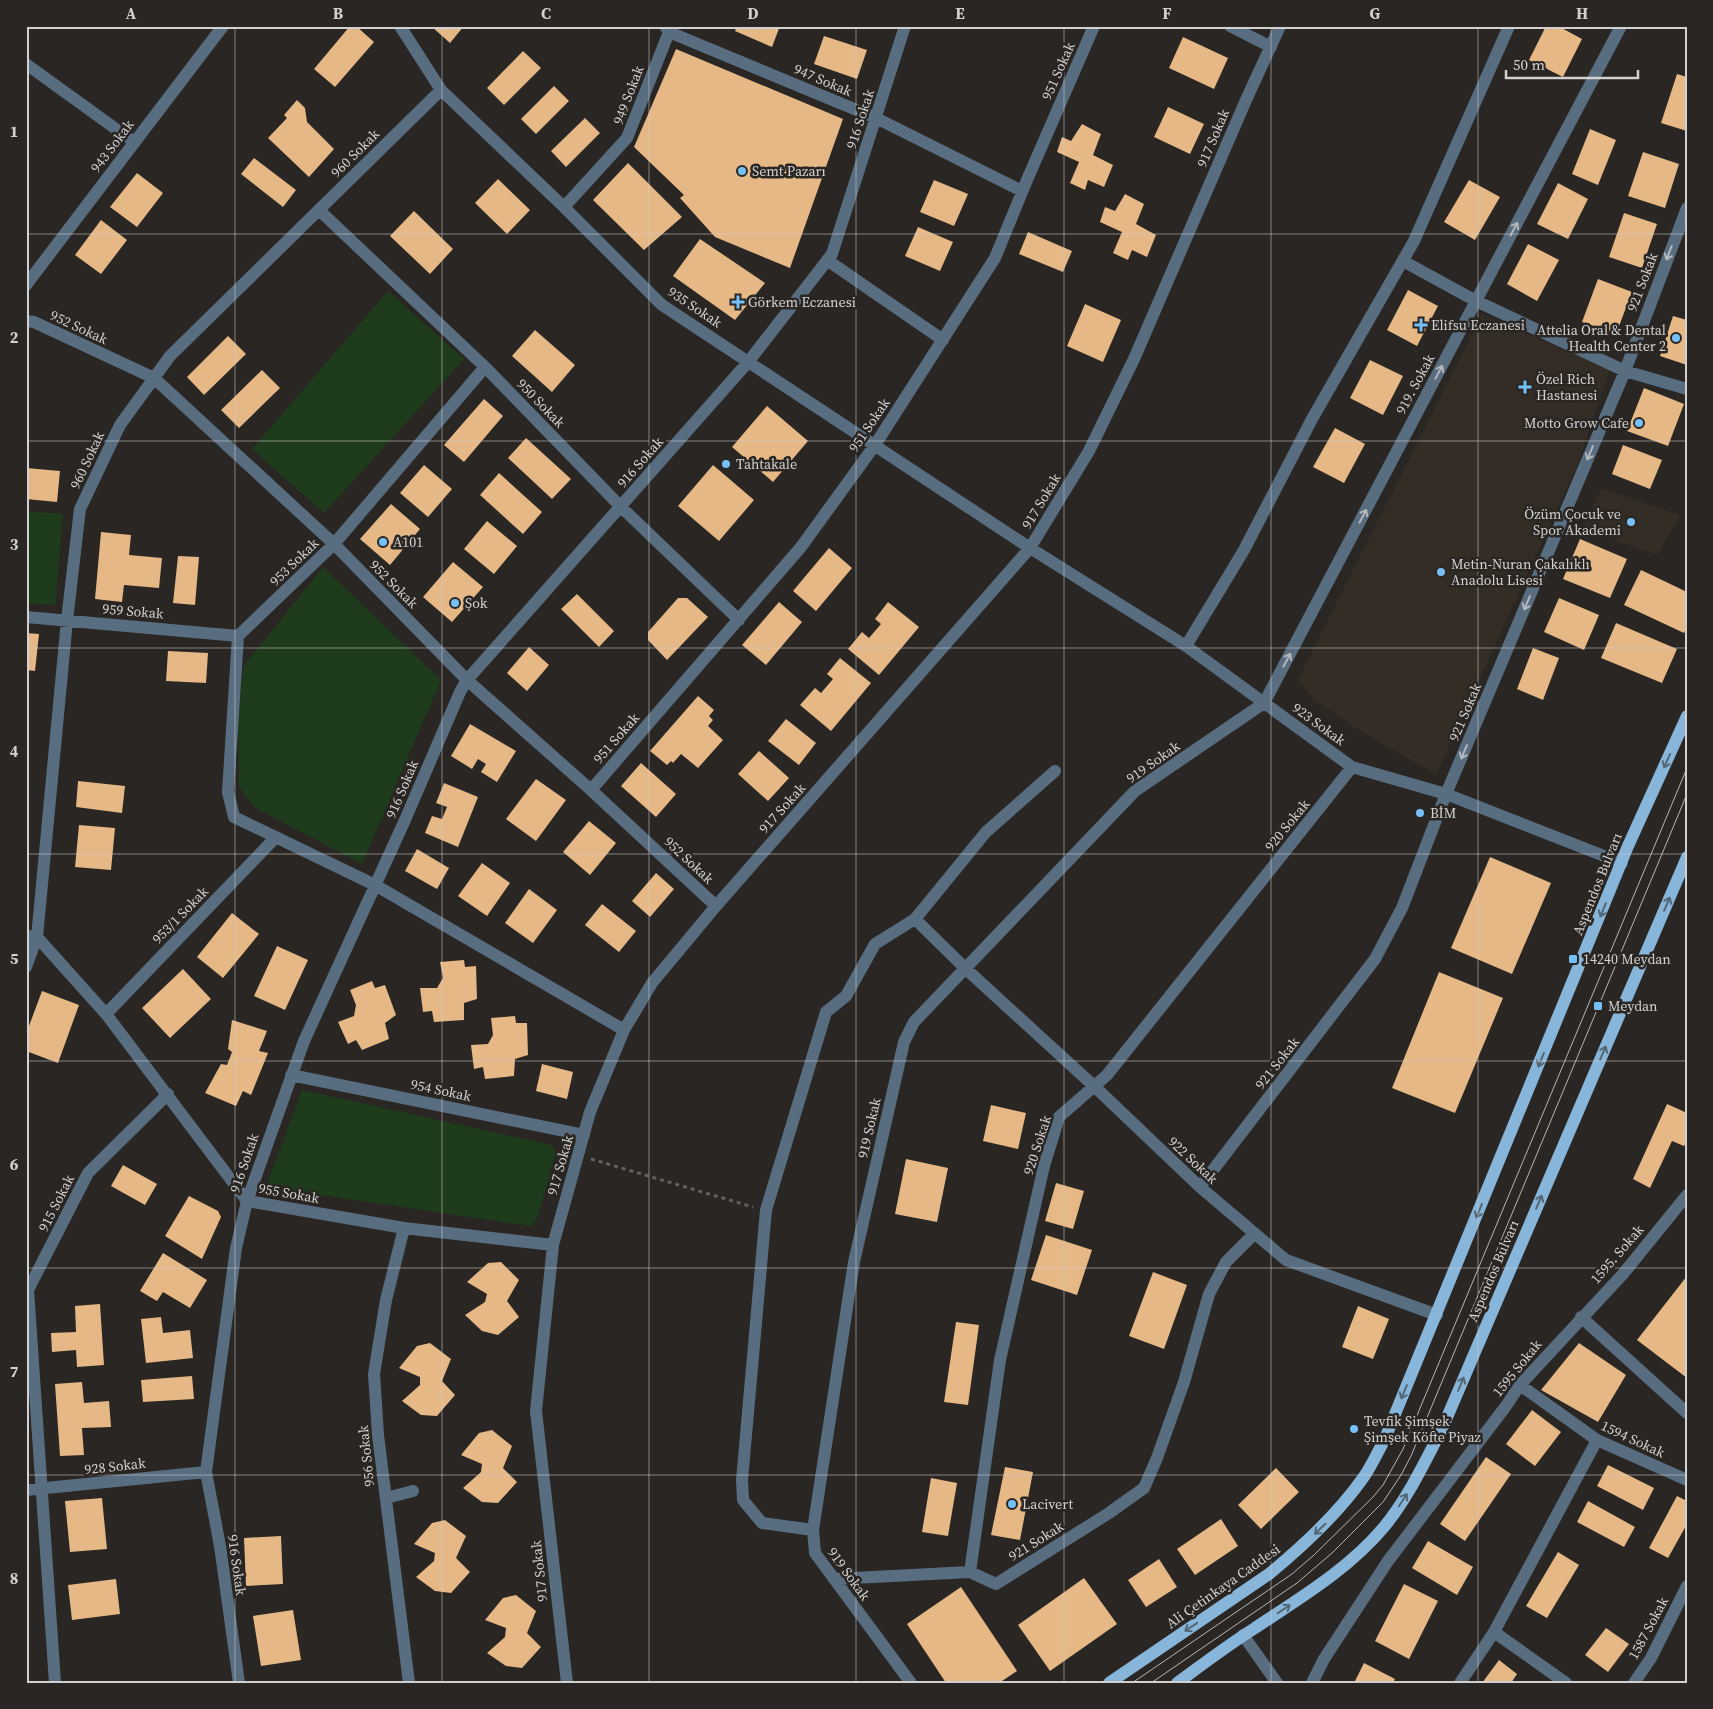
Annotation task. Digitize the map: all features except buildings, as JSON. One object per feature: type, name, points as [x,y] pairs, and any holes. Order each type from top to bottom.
[{"type":"main road","name":"Aspendos Bulvarı","points":[[1437,1315],[1622,863],[1687,716]]},
{"type":"main road","name":"Aspendos Bulvarı","points":[[1177,1683],[1308,1592],[1353,1558],[1383,1528],[1408,1493],[1442,1429],[1687,857]]},
{"type":"main road","name":"Ali Çetinkaya Caddesi","points":[[1109,1683],[1269,1574],[1292,1556],[1329,1520],[1364,1478],[1384,1441],[1437,1315]]},
{"type":"street","name":"943 Sokak","points":[[26,284],[223,26]]},
{"type":"street","name":"935 Sokak","points":[[400,26],[441,90],[564,207],[662,305],[1030,548]]},
{"type":"street","name":"916 Sokak","points":[[239,1683],[220,1546],[206,1472],[236,1248],[247,1201],[304,1041],[467,680],[749,361],[832,254],[905,26]]},
{"type":"street","name":"951 Sokak","points":[[591,790],[801,547],[875,444],[995,258],[1094,26]]},
{"type":"street","points":[[1230,26],[1271,47]]},
{"type":"street","name":"917 Sokak","points":[[567,1683],[536,1411],[553,1245],[590,1112],[624,1030],[652,984],[716,906],[1030,548],[1089,451],[1130,367],[1280,26]]},
{"type":"street","points":[[1186,646],[1244,550],[1312,420],[1414,241],[1509,26]]},
{"type":"street","name":"919. Sokak","points":[[1264,703],[1621,26]]},
{"type":"street","name":"947 Sokak","points":[[667,29],[876,118],[1022,191]]},
{"type":"street","name":"949 Sokak","points":[[564,207],[627,138],[667,29]]},
{"type":"street","points":[[26,64],[134,142]]},
{"type":"street","name":"960 Sokak","points":[[26,967],[32,936],[80,509],[120,425],[170,356],[441,90]]},
{"type":"street","name":"921 Sokak","points":[[1200,1187],[1375,959],[1402,908],[1446,794],[1625,371],[1687,208]]},
{"type":"street","name":"950 Sokak","points":[[319,210],[485,367],[621,507],[739,620]]},
{"type":"street","points":[[827,260],[943,340]]},
{"type":"street","points":[[1403,261],[1476,301],[1625,371],[1687,389]]},
{"type":"street","name":"952 Sokak","points":[[26,321],[34,322],[154,378],[334,544],[467,680],[591,790],[716,906]]},
{"type":"street","name":"953 Sokak","points":[[238,636],[334,544],[485,367]]},
{"type":"street","name":"923 Sokak","points":[[1030,548],[1186,646],[1352,766],[1446,794],[1622,863]]},
{"type":"street","name":"959 Sokak","points":[[26,617],[238,636]]},
{"type":"street","points":[[238,636],[228,792],[234,817],[375,885],[624,1030]]},
{"type":"street","name":"919 Sokak","points":[[910,1683],[814,1553],[813,1530],[854,1262],[904,1042],[914,1022],[1135,791],[1264,703]]},
{"type":"street","name":"920 Sokak","points":[[970,1572],[1000,1360],[1044,1166],[1059,1117],[1107,1075],[1352,766]]},
{"type":"street","points":[[813,1530],[762,1523],[743,1500],[742,1480],[766,1210],[826,1012],[846,996],[875,944],[915,919],[986,832],[1055,771]]},
{"type":"street","name":"953/1 Sokak","points":[[106,1014],[276,837]]},
{"type":"street","name":"922 Sokak","points":[[915,919],[1200,1187],[1286,1260],[1437,1315]]},
{"type":"street","name":"955 Sokak","points":[[32,936],[106,1014],[247,1201],[404,1228],[553,1245]]},
{"type":"street","name":"954 Sokak","points":[[291,1075],[584,1135]]},
{"type":"street","name":"915 Sokak","points":[[55,1683],[27,1290],[88,1173],[168,1094]]},
{"type":"street","name":"1595. Sokak","points":[[1568,1331],[1622,1274],[1687,1195]]},
{"type":"street","name":"956 Sokak","points":[[404,1228],[386,1300],[374,1374],[378,1435],[408,1683]]},
{"type":"street","name":"921 Sokak","points":[[834,1579],[970,1572],[996,1584],[1109,1513],[1144,1488],[1157,1458],[1184,1382],[1209,1294],[1226,1262],[1254,1234]]},
{"type":"street","points":[[1581,1317],[1687,1413]]},
{"type":"street","name":"1595 Sokak","points":[[1312,1683],[1324,1659],[1388,1561],[1520,1385],[1568,1331]]},
{"type":"street","name":"1594 Sokak","points":[[1520,1385],[1597,1440],[1687,1480]]},
{"type":"street","points":[[1460,1683],[1494,1632],[1597,1440]]},
{"type":"street","name":"928 Sokak","points":[[26,1490],[206,1472]]},
{"type":"street","points":[[386,1498],[413,1491]]},
{"type":"street","name":"1587 Sokak","points":[[1634,1683],[1651,1658],[1687,1586]]},
{"type":"street","points":[[1494,1632],[1566,1683]]},
{"type":"street","points":[[1244,1635],[1277,1683]]},
{"type":"path","points":[[579,1156],[766,1210]]},
{"type":"shaded area","name":"Metin-Nuran Çakalıklı Anadolu Lisesi","points":[[1482,314],[1610,370],[1578,463],[1436,775],[1353,726],[1316,701],[1298,680]]},
{"type":"shaded area","name":"Özüm Çocuk ve Spor Akademi","points":[[1601,488],[1680,515],[1658,555],[1583,529]]},
{"type":"green space","points":[[388,291],[464,359],[324,513],[252,449]]},
{"type":"green space","points":[[26,511],[63,514],[55,605],[26,603]]},
{"type":"green space","points":[[323,567],[441,680],[362,864],[256,808],[239,786],[238,728],[243,667]]},
{"type":"green space","points":[[302,1090],[552,1145],[556,1152],[537,1219],[531,1226],[266,1187]]},
{"type":"tram line","points":[[1132,1683],[1292,1574],[1314,1555],[1383,1485],[1403,1449],[1687,768]]},
{"type":"tram line","points":[[1151,1683],[1297,1583],[1332,1553],[1383,1502],[1401,1475],[1411,1456],[1687,794]]},
{"type":"place","name":"Semt Pazarı","points":[[742,171]]},
{"type":"place","name":"Görkem Eczanesi","points":[[738,302]]},
{"type":"place","name":"Elifsu Eczanesi","points":[[1421,325]]},
{"type":"place","name":"Attelia Oral & Dental Health Center 2","points":[[1676,338]]},
{"type":"place","name":"Özel Rich Hastanesi","points":[[1525,387]]},
{"type":"place","name":"Motto Grow Cafe","points":[[1639,423]]},
{"type":"place","name":"Tahtakale","points":[[726,464]]},
{"type":"place","name":"Özüm Çocuk ve Spor Akademi","points":[[1631,522]]},
{"type":"place","name":"A101","points":[[383,542]]},
{"type":"place","name":"Metin-Nuran Çakalıklı Anadolu Lisesi","points":[[1441,572]]},
{"type":"place","name":"Şok","points":[[455,603]]},
{"type":"place","name":"BİM","points":[[1420,813]]},
{"type":"place","name":"14240 Meydan","points":[[1573,959]]},
{"type":"place","name":"Meydan","points":[[1598,1006]]},
{"type":"place","name":"Tevfik Şimşek Şimşek Köfte Piyaz","points":[[1354,1429]]},
{"type":"place","name":"Lacivert","points":[[1012,1504]]}]
